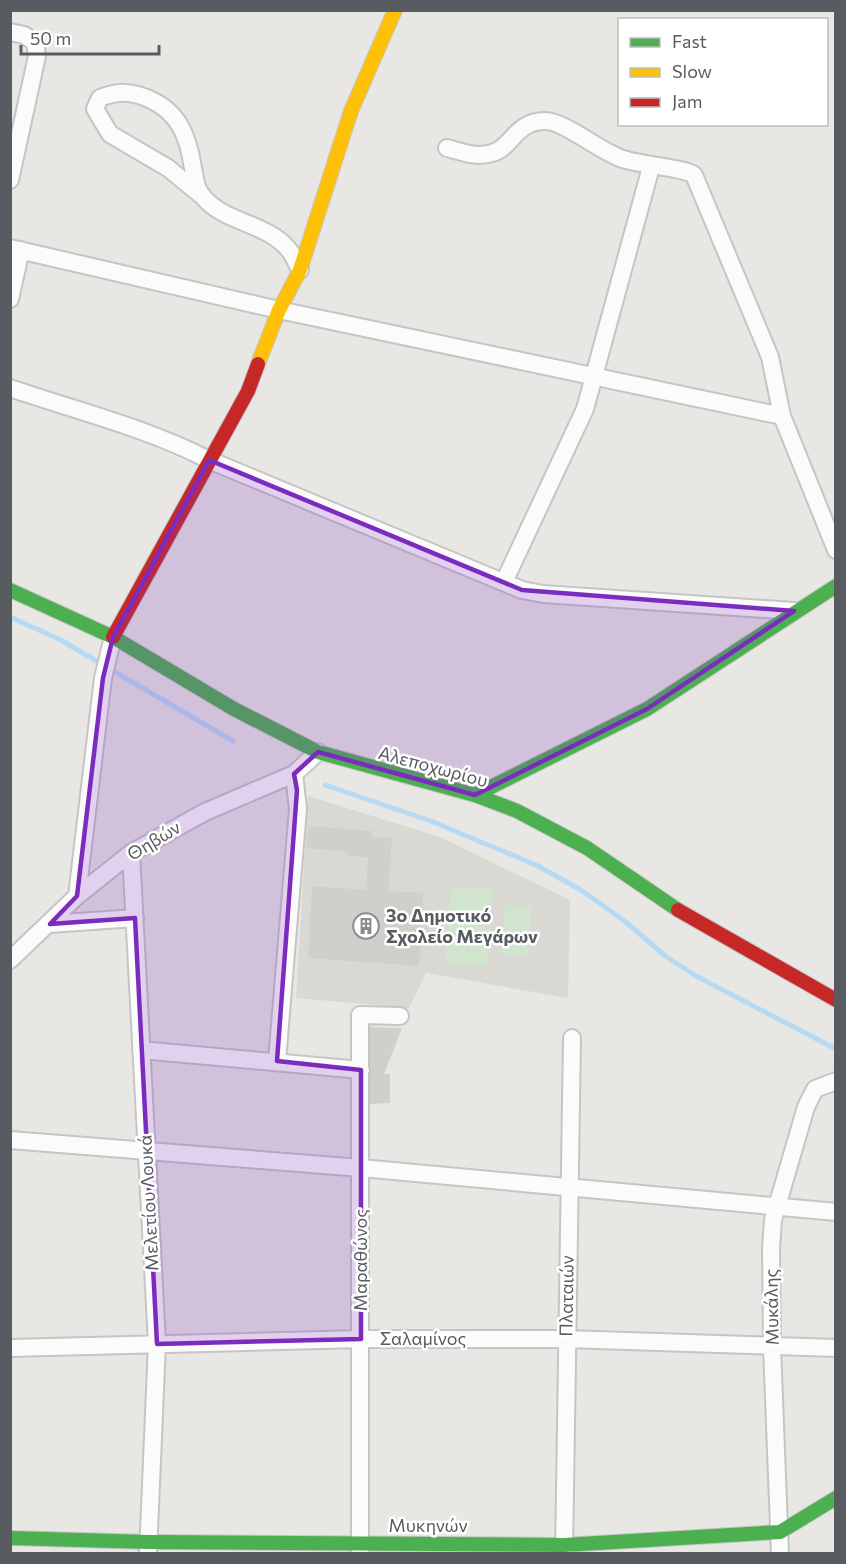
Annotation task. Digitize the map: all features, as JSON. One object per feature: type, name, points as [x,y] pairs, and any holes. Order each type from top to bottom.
[{"type":"street","points":[[76,896],[103,678],[111,642],[248,392],[279,310],[300,270],[351,111],[395,10]]},
{"type":"street","points":[[10,32],[24,35],[34,42],[37,56],[10,180]]},
{"type":"street","points":[[201,195],[196,182],[190,149],[177,117],[164,106],[134,93],[115,92],[100,98],[95,110],[110,134],[168,168],[201,195],[228,215],[269,234],[289,250],[300,270]]},
{"type":"street","points":[[447,148],[474,154],[493,153],[502,149],[519,130],[531,123],[544,121],[558,123],[605,152],[651,167],[688,170],[694,175],[770,357],[782,416],[836,550]]},
{"type":"street","points":[[504,582],[574,437],[595,375],[651,167]]},
{"type":"street","points":[[10,298],[16,249],[279,310],[782,416]]},
{"type":"street","points":[[10,388],[86,411],[183,447],[209,460],[522,590],[543,594],[794,611]]},
{"type":"street","points":[[475,795],[647,709],[794,611],[836,586]]},
{"type":"street","name":"Αλεποχωρίου","points":[[10,590],[318,752],[362,766],[475,795],[517,811],[587,849],[675,908],[836,1000]]},
{"type":"street","name":"Θηβών","points":[[10,960],[50,924],[76,896],[131,853],[206,812],[294,774],[318,752]]},
{"type":"street","points":[[277,1061],[298,809],[294,774]]},
{"type":"street","name":"Μελετίου Λουκά","points":[[131,853],[157,1344],[149,1548]]},
{"type":"street","points":[[50,924],[135,918]]},
{"type":"street","name":"Μαραθώνος","points":[[360,1549],[360,1016],[400,1016]]},
{"type":"street","name":"Πλαταιών","points":[[564,1549],[572,1038]]},
{"type":"street","points":[[141,1050],[361,1070]]},
{"type":"street","name":"Μυκάλης","points":[[780,1554],[772,1347],[771,1248],[777,1205],[806,1107],[815,1089],[836,1081]]},
{"type":"street","points":[[10,1140],[570,1186],[836,1212]]},
{"type":"street","name":"Σαλαμίνος","points":[[10,1348],[361,1340],[566,1339],[836,1348]]},
{"type":"street","name":"Μυκηνών","points":[[10,1538],[149,1548],[564,1549],[780,1532],[836,1498]]},
{"type":"highlighted area","points":[[209,460],[522,590],[794,611],[647,709],[475,795],[318,752],[294,774],[297,790],[277,1061],[361,1070],[361,1339],[157,1344],[135,918],[50,924],[77,896],[103,678],[113,637]]},
{"type":"shaded area","points":[[308,796],[440,837],[570,900],[568,998],[426,973],[409,1008],[296,998]]},
{"type":"green space","points":[[451,888],[492,889],[488,967],[445,964]]},
{"type":"green space","points":[[505,905],[531,906],[528,955],[502,955]]},
{"type":"building","name":"3ο Δημοτικό Σχολείο Μεγάρων","points":[[308,826],[372,831],[372,837],[392,838],[388,891],[423,893],[419,966],[308,958],[312,886],[366,890],[368,857],[348,856],[348,852],[307,848]]},
{"type":"building","points":[[370,1027],[402,1028],[384,1074],[390,1074],[390,1103],[370,1104]]},
{"type":"waterway","points":[[10,617],[59,639],[233,741]]},
{"type":"waterway","points":[[325,785],[431,821],[536,865],[581,890],[626,922],[664,955],[696,976],[836,1049]]},
{"type":"traffic: fast","points":[[475,795],[647,709],[836,586]]},
{"type":"traffic: fast","points":[[10,590],[113,637],[234,709],[318,752],[475,795],[517,811],[587,848],[678,910]]},
{"type":"traffic: fast","points":[[10,1538],[149,1542],[564,1545],[780,1532],[836,1498]]},
{"type":"traffic: slow","points":[[258,364],[279,310],[300,270],[351,111],[395,10]]},
{"type":"traffic: jam","points":[[113,637],[248,391],[258,364]]},
{"type":"traffic: jam","points":[[678,910],[836,1000]]},
{"type":"place","name":"3ο Δημοτικό Σχολείο Μεγάρων","points":[[366,926]]}]
